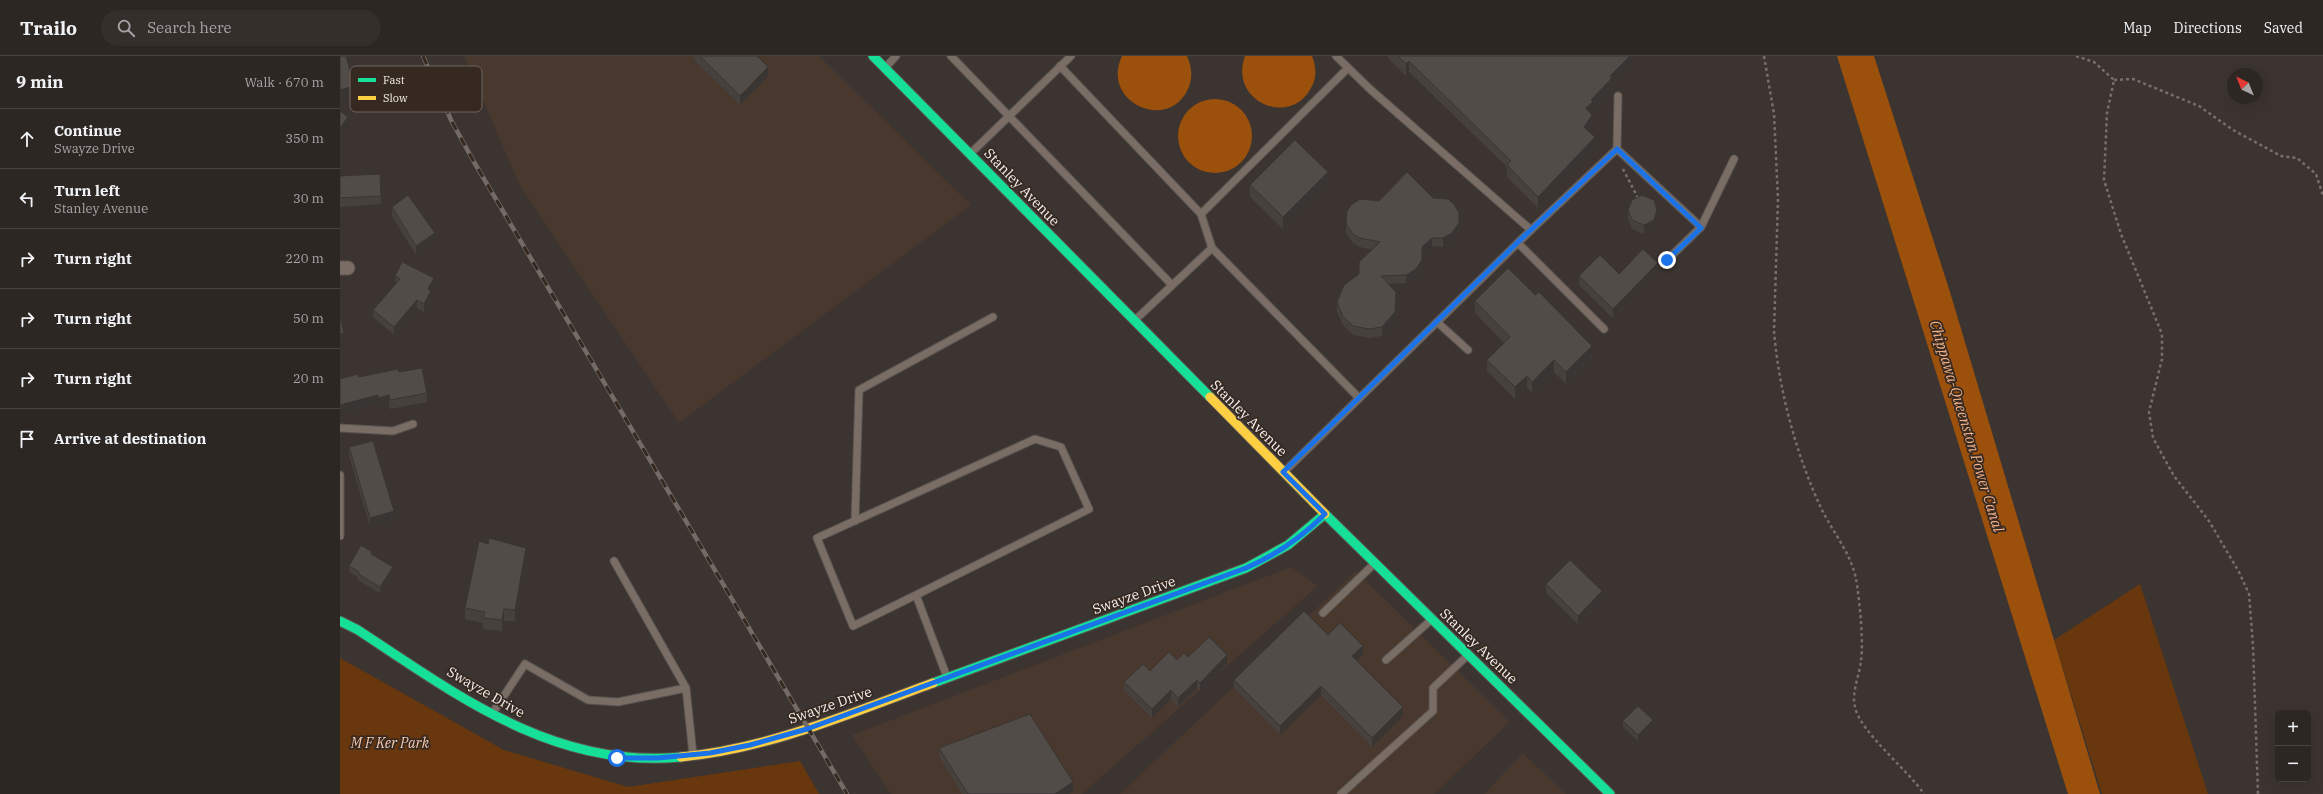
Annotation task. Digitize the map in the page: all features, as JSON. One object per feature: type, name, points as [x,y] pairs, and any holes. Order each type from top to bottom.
[{"type":"street","name":"Stanley Avenue","points":[[873,56],[1283,472],[1610,794]]},
{"type":"street","name":"Swayze Drive","points":[[340,621],[358,630],[511,726],[575,749],[610,756],[658,758],[693,755],[750,745],[807,729],[948,679],[1252,565],[1271,557],[1294,541],[1325,514]]},
{"type":"lane","points":[[885,68],[896,56]]},
{"type":"lane","points":[[951,56],[1172,286]]},
{"type":"lane","points":[[970,154],[1071,56]]},
{"type":"lane","points":[[1336,56],[1371,90],[1531,230]]},
{"type":"lane","points":[[1060,66],[1201,214],[1212,248],[1359,398]]},
{"type":"lane","points":[[1201,214],[1348,68]]},
{"type":"lane","points":[[1283,472],[1518,242],[1617,149],[1618,96]]},
{"type":"lane","points":[[1617,149],[1701,228]]},
{"type":"lane","points":[[1667,260],[1701,228],[1734,159]]},
{"type":"lane","points":[[1518,242],[1604,329]]},
{"type":"lane","points":[[1133,321],[1212,248]]},
{"type":"lane","points":[[855,521],[859,390],[993,317]]},
{"type":"lane","points":[[1437,322],[1468,350]]},
{"type":"lane","points":[[340,428],[393,431],[413,424]]},
{"type":"lane","points":[[1035,439],[1061,447],[1089,509],[916,595],[853,626],[817,538],[1035,439]]},
{"type":"lane","points":[[340,475],[340,536]]},
{"type":"lane","points":[[614,561],[686,688],[693,755]]},
{"type":"lane","points":[[1323,613],[1375,563]]},
{"type":"lane","points":[[916,595],[948,679]]},
{"type":"lane","points":[[1386,660],[1432,620]]},
{"type":"lane","points":[[1341,794],[1433,711],[1433,688],[1468,655]]},
{"type":"lane","points":[[492,715],[525,664],[588,700],[618,702],[686,688]]},
{"type":"path","points":[[1764,56],[1774,114],[1778,199],[1774,331],[1776,353],[1801,458],[1822,509],[1848,557],[1856,578],[1862,659],[1854,707],[1863,725],[1916,782],[1924,794]]},
{"type":"path","points":[[2076,56],[2094,62],[2114,80],[2133,79],[2199,106],[2233,130],[2281,156],[2297,158],[2316,174],[2323,196]]},
{"type":"path","points":[[2114,80],[2107,113],[2104,180],[2121,234],[2162,334],[2162,358],[2149,412],[2153,438],[2174,476],[2209,521],[2239,572],[2249,594],[2253,645],[2258,794]]},
{"type":"path","points":[[1627,158],[1623,170],[1640,203]]},
{"type":"shaded area","points":[[464,56],[819,56],[971,205],[679,423],[520,186],[482,98],[482,66],[468,66]]},
{"type":"shaded area","points":[[1291,567],[1318,586],[1082,794],[891,794],[852,735]]},
{"type":"shaded area","points":[[1356,571],[1510,722],[1434,794],[1120,794]]},
{"type":"shaded area","points":[[1523,753],[1566,794],[1484,794]]},
{"type":"green space","points":[[2140,584],[2208,794],[2102,794],[2054,640]]},
{"type":"green space","name":"M F Ker Park","points":[[340,658],[504,750],[628,787],[800,761],[819,794],[340,794]]},
{"type":"water","points":[[1122,56],[1187,56],[1191,72],[1191,81],[1188,89],[1179,102],[1166,109],[1153,110],[1139,106],[1128,98],[1120,87],[1118,72]]},
{"type":"water","points":[[1245,56],[1312,56],[1315,71],[1314,83],[1303,99],[1291,106],[1278,108],[1265,104],[1253,97],[1245,86],[1242,72]]},
{"type":"water","name":"Chippawa-Queenston Power Canal","points":[[1837,56],[1874,56],[1950,292],[2100,794],[2068,794]]},
{"type":"water","points":[[1215,99],[1236,105],[1246,115],[1252,136],[1246,157],[1236,167],[1215,173],[1194,167],[1184,157],[1178,136],[1184,115],[1194,105]]},
{"type":"building","points":[[340,56],[346,56],[350,71],[350,87],[340,90]]},
{"type":"building","points":[[700,56],[757,56],[768,67],[740,96]]},
{"type":"building","points":[[1398,56],[1630,56],[1610,76],[1612,78],[1591,100],[1593,102],[1586,108],[1592,115],[1584,127],[1595,137],[1538,197],[1507,165],[1511,161],[1409,61],[1406,64]]},
{"type":"building","points":[[340,111],[348,117],[340,128]]},
{"type":"building","points":[[1295,140],[1328,172],[1283,217],[1250,185]]},
{"type":"building","points":[[1407,172],[1433,198],[1448,199],[1454,204],[1459,213],[1459,223],[1452,233],[1443,238],[1432,238],[1422,247],[1422,260],[1415,270],[1406,275],[1381,276],[1396,292],[1395,312],[1382,327],[1369,329],[1353,326],[1343,317],[1337,302],[1344,285],[1359,274],[1359,262],[1380,242],[1360,238],[1353,234],[1346,224],[1347,211],[1351,205],[1360,199],[1379,201]]},
{"type":"building","points":[[380,174],[381,196],[340,198],[340,176]]},
{"type":"building","points":[[408,195],[435,233],[416,246],[392,207]]},
{"type":"building","points":[[1642,195],[1654,200],[1657,210],[1654,220],[1644,225],[1632,220],[1628,210],[1632,200]]},
{"type":"building","points":[[1643,249],[1658,263],[1613,309],[1579,276],[1600,255],[1619,274]]},
{"type":"building","points":[[402,262],[434,278],[428,289],[431,291],[424,304],[417,300],[394,327],[373,310],[400,279],[395,276]]},
{"type":"building","points":[[1508,268],[1535,295],[1539,292],[1592,346],[1566,372],[1554,360],[1532,382],[1527,376],[1515,387],[1487,360],[1510,337],[1475,301]]},
{"type":"building","points":[[340,316],[344,333],[340,334]]},
{"type":"building","points":[[422,368],[427,393],[390,400],[389,395],[378,398],[378,395],[340,405],[340,379],[358,374],[359,377],[398,369],[399,372]]},
{"type":"building","points":[[373,441],[394,511],[370,518],[349,447]]},
{"type":"building","points":[[489,538],[526,548],[515,610],[504,609],[502,620],[483,618],[485,612],[465,608],[479,541],[488,544]]},
{"type":"building","points":[[361,545],[372,552],[371,554],[393,567],[380,587],[358,574],[359,572],[349,566]]},
{"type":"building","points":[[1570,560],[1602,591],[1578,616],[1546,584]]},
{"type":"building","points":[[1304,611],[1328,635],[1340,623],[1363,646],[1352,656],[1403,707],[1372,738],[1321,686],[1280,726],[1234,680]]},
{"type":"building","points":[[1209,637],[1227,655],[1200,683],[1197,680],[1178,698],[1171,690],[1152,709],[1124,682],[1143,664],[1150,671],[1169,652],[1177,660],[1184,653],[1188,657]]},
{"type":"building","points":[[1638,706],[1653,720],[1638,735],[1623,721]]},
{"type":"building","points":[[1030,714],[1073,782],[1055,794],[968,794],[939,748]]},
{"type":"railway","points":[[423,56],[427,66]]},
{"type":"railway","points":[[448,112],[474,162],[847,794]]},
{"type":"traffic: fast","points":[[873,56],[1210,397]]},
{"type":"traffic: fast","points":[[1325,514],[1610,794]]},
{"type":"traffic: fast","points":[[933,683],[1246,568],[1288,545],[1325,514]]},
{"type":"traffic: fast","points":[[340,621],[358,630],[471,702],[510,723],[550,739],[591,752],[635,758],[681,757]]},
{"type":"traffic: slow","points":[[1210,397],[1325,514]]},
{"type":"traffic: slow","points":[[681,757],[713,753],[777,738],[809,728],[933,683]]},
{"type":"route","points":[[617,758],[658,758],[710,753],[750,745],[807,729],[948,679],[1246,568],[1271,557],[1310,529],[1325,514],[1283,472],[1518,242],[1617,149],[1701,228],[1667,260]]}]
